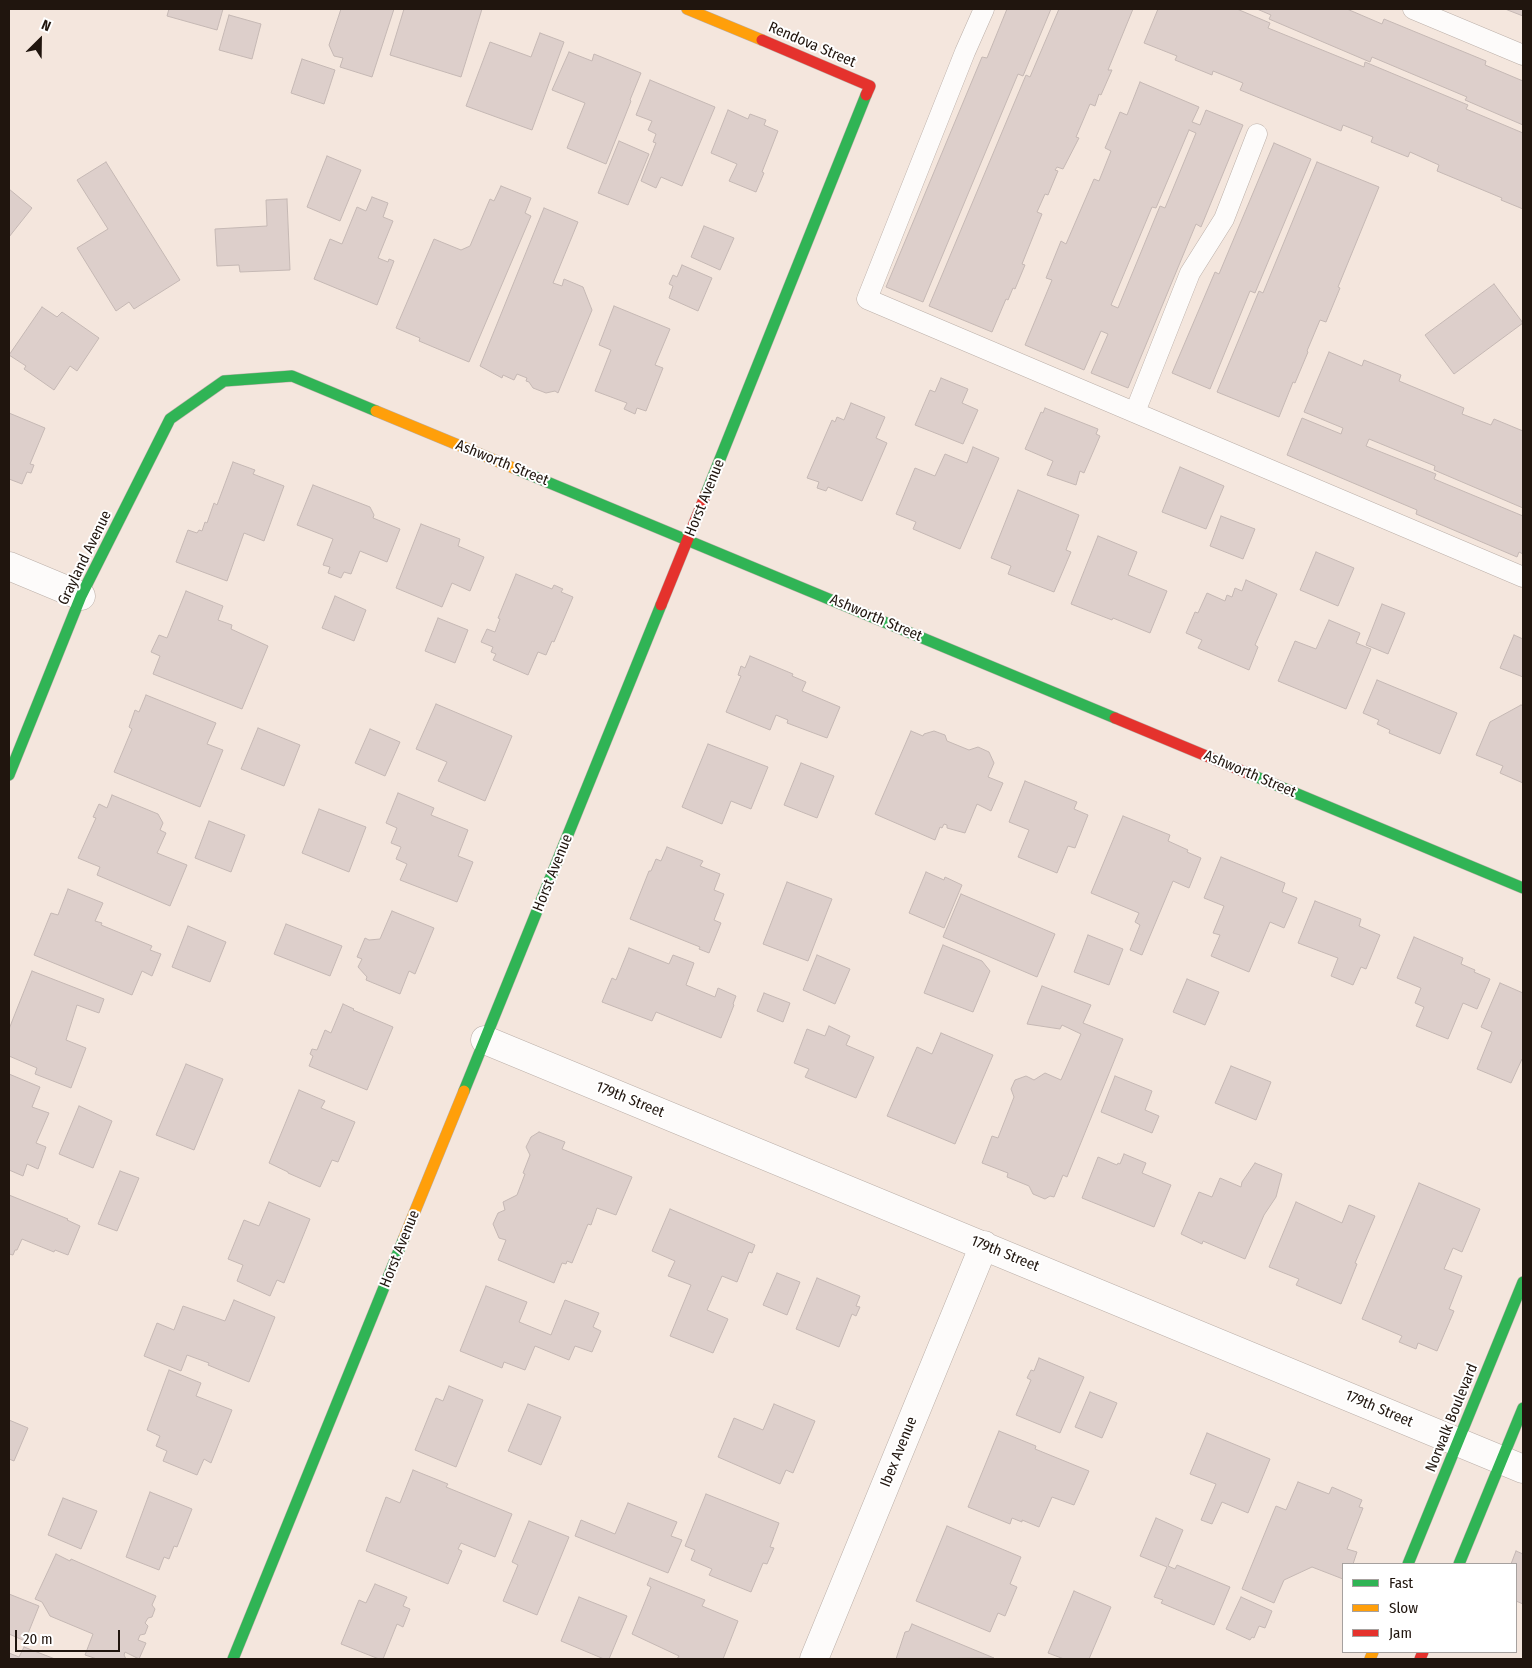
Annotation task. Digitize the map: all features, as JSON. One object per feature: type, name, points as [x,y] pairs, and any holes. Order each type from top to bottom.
[{"type":"street","name":"Rendova Street","points":[[694,10],[870,86]]},
{"type":"street","name":"Horst Avenue","points":[[233,1659],[870,86]]},
{"type":"street","name":"Ashworth Street","points":[[224,381],[292,376],[688,539],[1523,888]]},
{"type":"street","name":"Grayland Avenue","points":[[9,775],[81,596],[170,419],[224,381]]},
{"type":"street","points":[[9,566],[81,596]]},
{"type":"street","name":"179th Street","points":[[485,1040],[1513,1464]]},
{"type":"street","name":"Ibex Avenue","points":[[814,1659],[984,1245]]},
{"type":"street","name":"Norwalk Boulevard","points":[[1408,1563],[1523,1282]]},
{"type":"street","points":[[1460,1563],[1513,1464],[1523,1408]]},
{"type":"lane","points":[[984,9],[965,52],[867,299],[1523,577]]},
{"type":"lane","points":[[1413,9],[1523,55]]},
{"type":"lane","points":[[1135,412],[1190,273],[1224,219],[1257,134]]},
{"type":"building","points":[[169,9],[223,9],[217,30],[167,16]]},
{"type":"building","points":[[341,9],[394,9],[372,77],[340,67],[343,58],[334,56],[329,45]]},
{"type":"building","points":[[404,9],[482,9],[461,77],[390,55]]},
{"type":"building","points":[[1007,9],[1051,9],[1023,76],[1018,74],[923,302],[886,287],[982,57],[987,58]]},
{"type":"building","points":[[1059,9],[1133,9],[1108,70],[1112,70],[1101,95],[1099,94],[1095,106],[1090,104],[1076,137],[1079,138],[1063,169],[1057,167],[1055,170],[1058,171],[1048,195],[1045,194],[1037,212],[1042,214],[1022,264],[1025,265],[1015,289],[1013,288],[1008,300],[1006,299],[992,332],[929,306],[1026,75],[1030,77]]},
{"type":"building","points":[[1158,9],[1237,9],[1270,23],[1268,28],[1364,67],[1365,62],[1468,105],[1466,109],[1523,133],[1523,209],[1501,200],[1502,198],[1437,171],[1439,165],[1410,152],[1408,157],[1371,142],[1373,137],[1343,125],[1341,131],[1240,90],[1243,83],[1213,71],[1212,75],[1175,60],[1177,56],[1144,43]]},
{"type":"building","points":[[1257,9],[1347,9],[1382,24],[1384,19],[1486,61],[1485,65],[1523,81],[1523,125],[1465,100],[1467,97],[1372,57],[1370,62],[1269,19],[1271,15]]},
{"type":"building","points":[[1505,9],[1523,9],[1523,16]]},
{"type":"building","points":[[229,15],[261,24],[252,59],[219,50]]},
{"type":"building","points":[[540,33],[564,42],[532,130],[466,106],[490,42],[531,57]]},
{"type":"building","points":[[569,52],[592,61],[594,54],[641,73],[606,164],[567,148],[585,103],[552,90]]},
{"type":"building","points":[[302,59],[335,70],[324,104],[291,93]]},
{"type":"building","points":[[650,80],[715,107],[682,186],[661,177],[656,188],[641,181],[656,143],[653,142],[656,134],[648,130],[652,121],[636,115]]},
{"type":"building","points":[[1140,82],[1199,107],[1192,122],[1200,125],[1206,110],[1243,125],[1201,227],[1196,224],[1128,388],[1091,373],[1108,334],[1101,331],[1084,370],[1025,345],[1052,280],[1046,278],[1061,241],[1066,244],[1094,179],[1099,181],[1111,151],[1105,148],[1120,112],[1127,115]],"holes":[[[1189,130],[1196,133],[1165,208],[1160,206],[1118,308],[1111,305],[1152,207],[1156,208]]]},
{"type":"building","points":[[728,110],[748,119],[750,114],[766,120],[764,125],[778,131],[756,192],[729,181],[737,164],[711,153]]},
{"type":"building","points":[[619,141],[649,154],[628,205],[598,193]]},
{"type":"building","points":[[1274,143],[1311,159],[1255,293],[1250,291],[1210,389],[1172,373],[1215,272],[1219,274]]},
{"type":"building","points":[[327,156],[361,170],[340,221],[307,207]]},
{"type":"building","points":[[106,162],[180,280],[134,309],[129,302],[116,311],[77,248],[108,229],[77,180]]},
{"type":"building","points":[[1317,162],[1379,187],[1338,287],[1340,288],[1326,322],[1320,320],[1295,383],[1293,382],[1279,417],[1217,392],[1259,291],[1263,293]]},
{"type":"building","points":[[501,186],[531,198],[525,213],[531,216],[469,362],[419,341],[420,338],[396,328],[434,239],[461,250],[470,246],[490,199],[494,201]]},
{"type":"building","points":[[9,189],[32,208],[9,237]]},
{"type":"building","points":[[372,197],[388,203],[383,217],[393,221],[378,258],[388,262],[389,259],[394,261],[377,305],[314,279],[330,239],[342,244],[357,207],[366,211]]},
{"type":"building","points":[[287,199],[290,270],[240,272],[239,265],[217,266],[215,229],[267,226],[266,200]]},
{"type":"building","points":[[544,208],[578,222],[553,283],[562,286],[564,279],[583,287],[592,310],[558,393],[555,391],[546,393],[533,388],[526,381],[527,378],[517,374],[514,380],[503,375],[502,378],[480,366]]},
{"type":"building","points":[[704,226],[734,238],[720,270],[691,257]]},
{"type":"building","points":[[682,265],[712,278],[698,311],[669,298],[673,286],[669,284],[673,275],[677,277]]},
{"type":"building","points":[[1494,284],[1523,323],[1454,374],[1425,335]]},
{"type":"building","points":[[614,306],[670,329],[655,365],[663,368],[646,411],[637,408],[635,414],[624,409],[627,403],[595,391],[611,350],[599,345]]},
{"type":"building","points":[[42,307],[57,317],[62,312],[99,338],[77,371],[70,366],[54,390],[24,369],[26,366],[9,355]]},
{"type":"building","points":[[1329,352],[1362,366],[1364,360],[1401,375],[1399,381],[1464,408],[1462,414],[1491,425],[1494,419],[1523,431],[1523,508],[1434,470],[1435,466],[1369,439],[1366,446],[1436,474],[1434,479],[1523,516],[1523,554],[1519,552],[1517,557],[1416,514],[1417,510],[1287,455],[1302,418],[1341,434],[1343,428],[1304,412]]},
{"type":"building","points":[[941,378],[968,389],[962,403],[978,410],[963,444],[915,425],[930,390],[935,392]]},
{"type":"building","points":[[851,403],[885,417],[876,438],[887,443],[862,501],[828,487],[826,491],[817,488],[819,482],[807,478],[832,420],[835,422],[837,417],[844,420]]},
{"type":"building","points":[[1045,408],[1098,429],[1096,434],[1100,436],[1084,473],[1080,471],[1076,485],[1047,475],[1053,461],[1025,449],[1041,412],[1043,413]]},
{"type":"building","points":[[9,413],[45,428],[30,464],[34,465],[31,473],[27,472],[22,484],[9,479]]},
{"type":"building","points":[[973,447],[999,458],[960,549],[913,529],[916,522],[896,514],[915,468],[935,476],[945,454],[967,463]]},
{"type":"building","points":[[233,462],[255,470],[253,474],[284,486],[264,541],[244,533],[227,581],[176,562],[188,530],[197,533],[199,530],[202,531],[205,522],[207,523],[214,503],[217,505]]},
{"type":"building","points":[[1180,467],[1224,486],[1206,529],[1162,512]]},
{"type":"building","points":[[313,485],[370,507],[374,515],[373,518],[400,529],[387,562],[360,551],[351,574],[344,572],[341,578],[328,573],[330,567],[323,565],[333,539],[297,525]]},
{"type":"building","points":[[1018,490],[1079,515],[1066,550],[1071,552],[1054,592],[1008,574],[1011,566],[991,558]]},
{"type":"building","points":[[1221,516],[1255,529],[1243,559],[1210,546]]},
{"type":"building","points":[[421,524],[460,539],[458,546],[484,557],[470,591],[452,583],[442,607],[396,588]]},
{"type":"building","points":[[1098,536],[1137,552],[1128,575],[1167,591],[1150,633],[1071,604]]},
{"type":"building","points":[[1316,552],[1354,568],[1338,606],[1300,590]]},
{"type":"building","points":[[516,574],[552,589],[554,585],[563,589],[561,592],[573,597],[554,642],[552,641],[546,655],[538,652],[528,675],[493,660],[496,654],[491,652],[493,647],[481,642],[487,629],[495,632],[500,619],[498,618]]},
{"type":"building","points":[[1246,580],[1277,594],[1255,645],[1258,647],[1249,670],[1198,648],[1202,640],[1186,633],[1195,612],[1198,613],[1207,593],[1225,601],[1227,595],[1232,597],[1235,588],[1242,591]]},
{"type":"building","points":[[186,591],[223,606],[218,620],[232,625],[231,629],[268,646],[242,709],[153,674],[160,656],[151,652],[159,635],[167,638]]},
{"type":"building","points":[[335,596],[366,610],[354,641],[322,628]]},
{"type":"building","points":[[1382,604],[1405,613],[1388,654],[1366,645]]},
{"type":"building","points":[[438,618],[468,630],[455,663],[425,651]]},
{"type":"building","points":[[1329,620],[1360,633],[1356,643],[1371,649],[1346,709],[1278,681],[1295,641],[1316,649]]},
{"type":"building","points":[[1514,635],[1523,639],[1523,677],[1500,668]]},
{"type":"building","points":[[750,656],[793,674],[792,676],[806,682],[802,691],[840,707],[827,738],[787,723],[788,720],[776,715],[770,730],[726,712],[741,676],[738,675],[741,666],[745,668]]},
{"type":"building","points":[[1377,680],[1457,713],[1440,754],[1389,733],[1390,730],[1377,724],[1379,720],[1363,713]]},
{"type":"building","points":[[146,695],[216,723],[207,744],[223,750],[200,807],[114,772],[132,729],[129,727],[135,710],[139,712]]},
{"type":"building","points":[[436,704],[512,736],[485,801],[438,781],[447,762],[416,749]]},
{"type":"building","points":[[1521,705],[1523,706],[1523,783],[1500,773],[1503,766],[1476,755],[1490,722]]},
{"type":"building","points":[[258,728],[300,745],[284,786],[241,769]]},
{"type":"building","points":[[370,729],[400,742],[385,776],[355,763]]},
{"type":"building","points":[[911,731],[923,736],[934,731],[945,735],[947,741],[969,750],[978,747],[989,752],[994,763],[988,777],[1003,783],[991,811],[977,804],[965,833],[947,828],[947,825],[944,824],[942,828],[940,827],[935,840],[875,814]]},
{"type":"building","points":[[708,744],[768,767],[751,809],[731,801],[722,824],[682,807]]},
{"type":"building","points":[[801,763],[834,776],[817,818],[784,805]]},
{"type":"building","points":[[1025,781],[1077,802],[1074,809],[1088,815],[1075,848],[1068,846],[1057,873],[1018,857],[1029,830],[1009,822]]},
{"type":"building","points":[[398,793],[434,808],[431,815],[468,830],[458,856],[473,862],[457,902],[400,880],[407,864],[396,859],[401,847],[391,843],[397,828],[386,823]]},
{"type":"building","points":[[112,795],[158,814],[163,823],[160,830],[166,833],[157,853],[187,865],[170,906],[97,875],[100,867],[78,858],[96,818],[93,817],[99,804],[107,808]]},
{"type":"building","points":[[319,809],[366,827],[349,872],[302,853]]},
{"type":"building","points":[[1123,816],[1170,835],[1168,841],[1201,858],[1189,888],[1173,881],[1142,955],[1130,950],[1140,925],[1135,922],[1139,913],[1091,893]]},
{"type":"building","points":[[209,821],[245,835],[231,872],[195,858]]},
{"type":"building","points":[[667,847],[703,861],[700,866],[720,874],[714,890],[724,894],[714,920],[721,923],[709,953],[699,949],[700,947],[630,919],[649,871],[651,871],[656,859],[661,861]]},
{"type":"building","points":[[1221,857],[1285,883],[1282,892],[1297,898],[1284,928],[1270,922],[1249,972],[1211,956],[1220,935],[1213,933],[1224,906],[1204,898]]},
{"type":"building","points":[[926,872],[944,880],[945,877],[962,885],[944,928],[909,913]]},
{"type":"building","points":[[787,882],[832,899],[808,961],[763,944]]},
{"type":"building","points":[[68,889],[103,903],[95,921],[152,946],[150,950],[161,954],[152,976],[142,971],[132,995],[34,955],[51,913],[58,915]]},
{"type":"building","points":[[961,894],[1055,934],[1037,977],[943,937]]},
{"type":"building","points":[[1315,901],[1361,919],[1359,926],[1380,935],[1366,969],[1361,967],[1353,985],[1331,976],[1338,958],[1298,943]]},
{"type":"building","points":[[392,911],[434,928],[415,974],[409,971],[400,994],[366,980],[367,977],[358,967],[362,959],[357,957],[365,938],[369,940],[380,939]]},
{"type":"building","points":[[286,924],[342,946],[330,976],[274,954]]},
{"type":"building","points":[[188,926],[226,942],[210,982],[172,967]]},
{"type":"building","points":[[1088,935],[1123,949],[1109,985],[1074,972]]},
{"type":"building","points":[[1414,937],[1463,958],[1461,964],[1490,979],[1477,1009],[1463,1003],[1448,1039],[1416,1026],[1424,1007],[1415,1003],[1421,988],[1397,978]]},
{"type":"building","points":[[943,945],[982,961],[990,971],[973,1012],[924,993]]},
{"type":"building","points":[[629,948],[669,964],[673,955],[694,963],[686,985],[715,997],[718,988],[736,996],[721,1038],[656,1012],[652,1021],[602,1002],[612,978],[616,980]]},
{"type":"building","points":[[817,955],[850,969],[835,1004],[803,990]]},
{"type":"building","points":[[32,971],[104,999],[99,1013],[77,1005],[66,1040],[86,1048],[71,1088],[35,1074],[37,1068],[9,1056],[9,1029]]},
{"type":"building","points":[[1187,979],[1219,992],[1205,1025],[1173,1012]]},
{"type":"building","points":[[1500,983],[1523,993],[1523,1060],[1511,1083],[1477,1069],[1492,1032],[1481,1027]]},
{"type":"building","points":[[1042,986],[1091,1005],[1083,1023],[1123,1039],[1067,1177],[1063,1175],[1054,1197],[1050,1196],[1045,1199],[1033,1194],[1029,1186],[1007,1177],[1008,1173],[982,1163],[992,1136],[998,1138],[1014,1097],[1011,1089],[1015,1080],[1026,1076],[1034,1080],[1045,1073],[1061,1080],[1081,1034],[1062,1025],[1060,1029],[1027,1024]]},
{"type":"building","points":[[764,993],[790,1003],[783,1022],[757,1011]]},
{"type":"building","points":[[343,1004],[393,1027],[367,1090],[309,1066],[313,1056],[310,1054],[312,1049],[317,1050],[325,1030],[331,1033]]},
{"type":"building","points":[[829,1026],[850,1036],[846,1045],[874,1057],[856,1098],[805,1077],[809,1069],[794,1063],[807,1029],[825,1036]]},
{"type":"building","points":[[941,1033],[993,1055],[955,1144],[887,1116],[917,1047],[932,1054]]},
{"type":"building","points":[[186,1064],[223,1079],[194,1150],[156,1135]]},
{"type":"building","points":[[1231,1066],[1271,1082],[1256,1120],[1215,1103]]},
{"type":"building","points":[[9,1074],[40,1087],[32,1107],[49,1113],[36,1143],[46,1147],[38,1169],[27,1164],[23,1176],[9,1170]]},
{"type":"building","points":[[1115,1076],[1152,1091],[1145,1110],[1159,1116],[1152,1133],[1101,1112]]},
{"type":"building","points":[[299,1090],[325,1101],[321,1108],[355,1122],[338,1162],[332,1160],[320,1187],[269,1163]]},
{"type":"building","points":[[79,1106],[112,1121],[93,1168],[59,1154]]},
{"type":"building","points":[[539,1132],[565,1142],[562,1149],[632,1177],[616,1215],[597,1208],[591,1225],[588,1224],[572,1263],[567,1261],[566,1264],[562,1263],[554,1283],[498,1260],[506,1240],[499,1238],[493,1224],[498,1213],[505,1210],[503,1202],[517,1195],[530,1155],[526,1147],[531,1137]]},
{"type":"building","points":[[1124,1154],[1146,1163],[1142,1173],[1171,1185],[1154,1227],[1082,1198],[1098,1157],[1117,1165],[1118,1163],[1120,1164]]},
{"type":"building","points":[[1255,1163],[1282,1174],[1276,1197],[1264,1215],[1245,1259],[1203,1241],[1202,1244],[1181,1234],[1199,1192],[1212,1197],[1220,1178],[1241,1187],[1242,1182]]},
{"type":"building","points":[[120,1171],[139,1178],[117,1231],[98,1224]]},
{"type":"building","points":[[1419,1183],[1480,1209],[1462,1252],[1453,1248],[1444,1269],[1462,1276],[1449,1309],[1454,1311],[1437,1351],[1418,1343],[1416,1349],[1399,1342],[1402,1336],[1362,1319]]},
{"type":"building","points":[[9,1195],[68,1219],[80,1226],[68,1255],[55,1250],[54,1252],[22,1239],[13,1255],[9,1254]]},
{"type":"building","points":[[269,1202],[310,1219],[284,1283],[277,1280],[270,1296],[237,1281],[243,1265],[228,1259],[244,1220],[259,1226]]},
{"type":"building","points":[[1296,1202],[1342,1223],[1349,1205],[1375,1216],[1355,1263],[1357,1264],[1341,1304],[1296,1285],[1299,1279],[1269,1267]]},
{"type":"building","points":[[670,1209],[755,1245],[752,1253],[749,1252],[737,1282],[722,1276],[707,1310],[728,1319],[713,1353],[670,1336],[691,1285],[668,1276],[675,1261],[652,1251]]},
{"type":"building","points":[[777,1273],[800,1282],[787,1315],[763,1305]]},
{"type":"building","points":[[817,1278],[860,1296],[856,1306],[860,1307],[856,1316],[852,1314],[839,1347],[796,1329]]},
{"type":"building","points":[[486,1286],[527,1302],[519,1322],[551,1335],[565,1300],[599,1313],[593,1327],[601,1331],[592,1352],[575,1346],[569,1360],[535,1346],[525,1370],[504,1362],[502,1368],[460,1351]]},
{"type":"building","points":[[234,1300],[275,1317],[249,1382],[187,1355],[181,1371],[144,1356],[157,1323],[174,1330],[183,1306],[225,1321]]},
{"type":"building","points":[[1039,1358],[1084,1377],[1060,1433],[1016,1415],[1031,1380],[1027,1378],[1031,1370],[1034,1371]]},
{"type":"building","points":[[169,1370],[201,1383],[196,1396],[232,1410],[211,1463],[204,1459],[197,1475],[163,1461],[167,1451],[156,1446],[160,1436],[147,1430]]},
{"type":"building","points":[[449,1386],[483,1400],[456,1467],[415,1450],[436,1398],[443,1401]]},
{"type":"building","points":[[1090,1392],[1117,1403],[1102,1438],[1075,1427]]},
{"type":"building","points":[[528,1404],[561,1417],[541,1465],[508,1451]]},
{"type":"building","points":[[774,1404],[815,1421],[793,1473],[786,1470],[780,1484],[718,1457],[734,1418],[763,1430]]},
{"type":"building","points":[[9,1420],[28,1428],[14,1461],[9,1459]]},
{"type":"building","points":[[999,1431],[1036,1446],[1035,1449],[1089,1471],[1074,1505],[1052,1497],[1039,1527],[1012,1518],[1010,1524],[968,1507]]},
{"type":"building","points":[[1207,1433],[1270,1459],[1248,1513],[1222,1502],[1212,1524],[1201,1520],[1216,1484],[1190,1474]]},
{"type":"building","points":[[413,1470],[448,1484],[446,1487],[512,1514],[495,1557],[461,1543],[458,1549],[462,1551],[448,1584],[366,1551],[386,1497],[400,1503]]},
{"type":"building","points":[[1298,1482],[1329,1494],[1332,1487],[1362,1500],[1359,1507],[1363,1508],[1347,1549],[1357,1552],[1353,1563],[1342,1563],[1342,1579],[1312,1567],[1284,1580],[1274,1603],[1242,1589],[1276,1506],[1286,1510]]},
{"type":"building","points":[[150,1492],[192,1509],[177,1547],[174,1546],[169,1559],[164,1557],[159,1570],[126,1557]]},
{"type":"building","points":[[706,1494],[779,1523],[770,1547],[774,1548],[767,1564],[763,1563],[751,1592],[709,1575],[712,1569],[691,1560],[695,1550],[685,1546]]},
{"type":"building","points":[[63,1498],[97,1511],[81,1549],[48,1535]]},
{"type":"building","points":[[628,1503],[677,1522],[671,1536],[682,1540],[668,1573],[575,1536],[581,1520],[615,1534]]},
{"type":"building","points":[[1156,1518],[1183,1530],[1168,1566],[1175,1569],[1177,1565],[1230,1587],[1214,1625],[1161,1603],[1163,1600],[1154,1597],[1167,1567],[1140,1556]]},
{"type":"building","points":[[529,1521],[569,1537],[537,1615],[503,1601],[518,1565],[512,1562]]},
{"type":"building","points":[[947,1526],[1021,1557],[1010,1584],[1017,1587],[1005,1616],[998,1613],[990,1632],[916,1601]]},
{"type":"building","points":[[1516,1551],[1523,1554],[1523,1604],[1517,1601],[1517,1563],[1511,1563]]},
{"type":"building","points":[[56,1554],[156,1596],[152,1605],[155,1609],[152,1617],[148,1618],[145,1623],[148,1626],[145,1634],[140,1635],[138,1640],[146,1643],[139,1659],[125,1652],[126,1659],[97,1659],[85,1655],[93,1634],[50,1616],[42,1602],[35,1599]]},
{"type":"building","points":[[650,1578],[705,1600],[702,1606],[738,1621],[723,1659],[677,1659],[679,1656],[632,1634],[651,1587],[647,1585]]},
{"type":"building","points":[[375,1584],[407,1597],[403,1606],[410,1609],[403,1627],[397,1624],[383,1659],[341,1644],[359,1600],[366,1603]]},
{"type":"building","points":[[1074,1591],[1111,1607],[1089,1659],[1064,1659],[1048,1653]]},
{"type":"building","points":[[9,1594],[39,1606],[25,1641],[9,1634]]},
{"type":"building","points":[[579,1597],[627,1616],[609,1659],[604,1659],[561,1641]]},
{"type":"building","points":[[1241,1597],[1272,1611],[1265,1628],[1259,1626],[1254,1638],[1252,1637],[1250,1640],[1226,1629]]},
{"type":"building","points":[[912,1624],[994,1658],[896,1659],[905,1632],[909,1631]]},
{"type":"building","points":[[24,1647],[55,1659],[9,1659],[9,1653],[19,1657]]},
{"type":"traffic: fast","points":[[706,494],[866,95]]},
{"type":"traffic: fast","points":[[9,775],[81,596],[170,419],[224,381],[292,376],[376,411]]},
{"type":"traffic: fast","points":[[516,469],[1115,718]]},
{"type":"traffic: fast","points":[[464,1091],[661,605]]},
{"type":"traffic: fast","points":[[1252,775],[1523,888]]},
{"type":"traffic: fast","points":[[233,1659],[404,1238]]},
{"type":"traffic: fast","points":[[1408,1563],[1523,1282]]},
{"type":"traffic: fast","points":[[1459,1563],[1523,1408]]},
{"type":"traffic: slow","points":[[687,9],[762,40]]},
{"type":"traffic: slow","points":[[376,411],[516,469]]},
{"type":"traffic: slow","points":[[404,1238],[464,1091]]},
{"type":"traffic: slow","points":[[1370,1659],[1373,1653]]},
{"type":"traffic: jam","points":[[762,40],[870,86],[866,95]]},
{"type":"traffic: jam","points":[[661,605],[706,494]]},
{"type":"traffic: jam","points":[[1115,718],[1252,775]]},
{"type":"traffic: jam","points":[[1420,1659],[1423,1653]]}]
